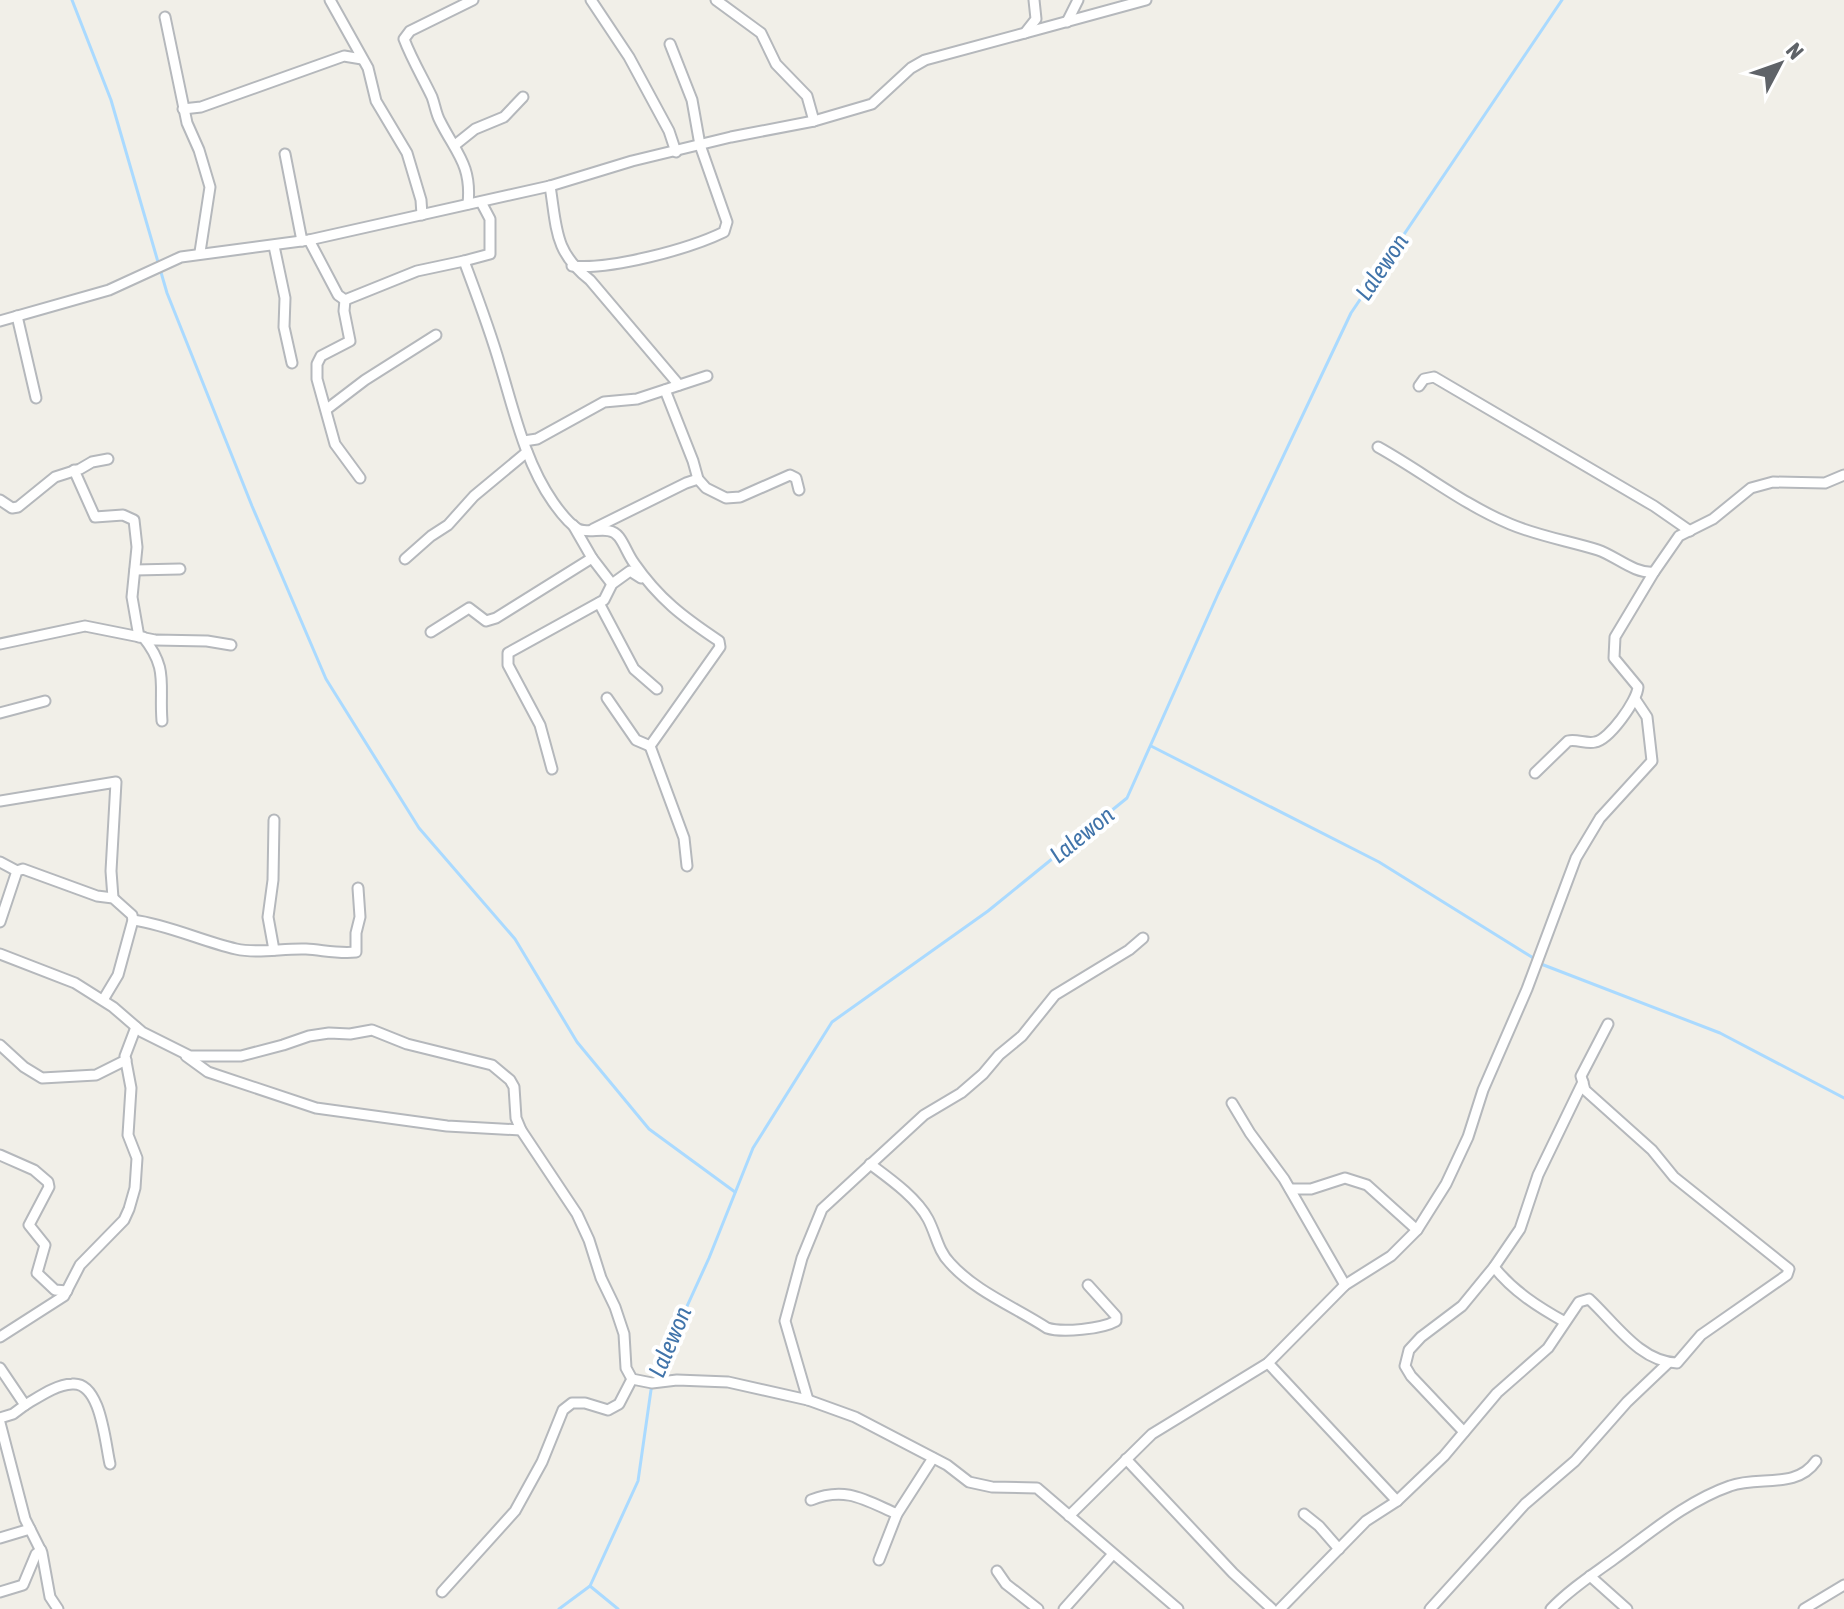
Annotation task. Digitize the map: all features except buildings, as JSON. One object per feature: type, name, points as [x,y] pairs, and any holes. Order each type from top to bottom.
[{"type":"street","points":[[330,0],[368,68],[376,101],[407,153],[421,200],[422,215]]},
{"type":"street","points":[[468,204],[470,180],[404,39],[410,31],[473,0]]},
{"type":"street","points":[[591,0],[604,15],[629,57],[669,131],[676,152]]},
{"type":"street","points":[[716,0],[761,33],[776,64],[807,96],[814,121]]},
{"type":"street","points":[[1025,33],[1036,19],[1034,0]]},
{"type":"street","points":[[1067,22],[1078,0]]},
{"type":"street","points":[[0,321],[109,290],[159,266],[200,252],[306,241],[550,186],[632,161],[814,121],[872,104],[911,68],[925,60],[1146,0]]},
{"type":"street","points":[[165,17],[183,109],[210,187],[200,252]]},
{"type":"street","points":[[572,266],[589,268],[669,251],[724,232],[727,222],[700,145],[692,100],[670,44]]},
{"type":"street","points":[[183,109],[201,107],[344,56],[362,59]]},
{"type":"street","points":[[455,145],[475,129],[504,117],[523,97]]},
{"type":"street","points":[[285,154],[306,241],[338,295],[345,300]]},
{"type":"street","points":[[550,186],[562,251],[679,385]]},
{"type":"street","points":[[345,300],[417,271],[490,254],[490,219],[481,202]]},
{"type":"street","points":[[274,246],[285,298],[284,327],[292,363]]},
{"type":"street","points":[[464,261],[539,480],[612,584]]},
{"type":"street","points":[[345,300],[350,341],[321,356],[317,364],[317,379],[335,444],[360,478]]},
{"type":"street","points":[[17,316],[36,398]]},
{"type":"street","points":[[327,409],[365,380],[436,335]]},
{"type":"street","points":[[524,441],[537,439],[604,402],[637,399],[707,376]]},
{"type":"street","points":[[1419,386],[1424,379],[1434,377],[1654,506],[1690,531]]},
{"type":"street","points":[[665,390],[698,479],[706,488],[726,498],[740,497],[790,475],[796,478],[799,490]]},
{"type":"street","points":[[1378,447],[1417,469],[1453,495],[1510,524],[1555,540],[1598,550],[1644,572],[1654,572]]},
{"type":"street","points":[[405,559],[448,525],[474,496],[527,452]]},
{"type":"street","points":[[0,500],[12,508],[18,507],[55,477],[108,459]]},
{"type":"street","points":[[74,470],[95,517],[123,515],[134,520],[137,531],[132,597],[141,637],[154,650],[162,667],[162,721]]},
{"type":"street","points":[[1535,773],[1568,741],[1594,742],[1602,739],[1635,699],[1638,687],[1617,664],[1613,645],[1673,543],[1713,519],[1751,488],[1773,482],[1825,483],[1844,475]]},
{"type":"street","points":[[587,531],[698,479]]},
{"type":"street","points":[[573,525],[587,531],[614,532],[647,581],[677,613],[719,641],[720,647],[650,746]]},
{"type":"street","points":[[431,632],[469,608],[486,621],[496,618],[592,558]]},
{"type":"street","points":[[135,570],[180,569]]},
{"type":"street","points":[[552,769],[540,725],[508,665],[508,653],[604,600],[612,584],[630,571],[647,581]]},
{"type":"street","points":[[599,603],[634,669],[657,689]]},
{"type":"street","points":[[0,644],[85,626],[141,637],[231,645]]},
{"type":"street","points":[[607,698],[636,740],[650,746]]},
{"type":"street","points":[[1069,1516],[1152,1434],[1268,1363],[1345,1285],[1391,1256],[1417,1230],[1446,1184],[1468,1137],[1483,1090],[1527,989],[1576,858],[1600,818],[1652,761],[1647,717],[1635,699]]},
{"type":"street","points":[[0,713],[45,701]]},
{"type":"street","points":[[650,746],[684,838],[687,866]]},
{"type":"street","points":[[0,801],[116,782],[111,871],[113,898]]},
{"type":"street","points":[[274,820],[273,880],[268,917],[274,950]]},
{"type":"street","points":[[0,862],[17,871],[23,869],[97,896],[113,898],[129,910],[133,920],[118,975],[103,1000]]},
{"type":"street","points":[[0,922],[17,871]]},
{"type":"street","points":[[133,920],[159,923],[187,935],[242,950],[356,952],[360,917],[358,888]]},
{"type":"street","points":[[808,1400],[785,1330],[785,1312],[809,1237],[822,1209],[924,1115],[961,1093],[983,1074],[999,1055],[1022,1036],[1055,995],[1129,950],[1143,938]]},
{"type":"street","points":[[0,954],[75,983],[103,1000],[136,1027],[208,1072],[316,1108],[447,1126],[521,1130]]},
{"type":"street","points":[[1280,1609],[1366,1521],[1397,1501],[1431,1470],[1497,1393],[1548,1348],[1579,1302],[1589,1299],[1641,1350],[1668,1363],[1677,1363],[1701,1335],[1787,1275],[1789,1269],[1674,1177],[1652,1150],[1585,1090],[1581,1076],[1608,1024]]},
{"type":"street","points":[[0,1337],[60,1300],[80,1265],[124,1220],[135,1188],[137,1158],[128,1135],[131,1088],[126,1060],[136,1027]]},
{"type":"street","points":[[183,1054],[211,1058],[241,1056],[309,1036],[372,1030],[407,1044],[492,1065],[514,1087],[516,1118],[521,1130],[577,1214],[589,1240],[624,1334],[626,1368],[632,1379]]},
{"type":"street","points":[[0,1045],[24,1067],[42,1078],[96,1075],[126,1060]]},
{"type":"street","points":[[1464,1432],[1411,1376],[1405,1360],[1412,1346],[1462,1306],[1494,1267],[1525,1220],[1538,1175],[1583,1082]]},
{"type":"street","points":[[1232,1103],[1290,1189],[1345,1285]]},
{"type":"street","points":[[0,1155],[34,1170],[48,1182],[49,1187],[29,1225],[45,1245],[37,1273],[55,1290],[67,1291]]},
{"type":"street","points":[[870,1164],[899,1187],[924,1214],[942,1253],[952,1266],[995,1298],[1047,1328],[1089,1329],[1116,1321],[1116,1316],[1088,1285]]},
{"type":"street","points":[[1290,1189],[1311,1189],[1345,1178],[1367,1185],[1417,1230]]},
{"type":"street","points":[[1494,1267],[1528,1300],[1565,1322]]},
{"type":"street","points":[[1268,1363],[1397,1501]]},
{"type":"street","points":[[1430,1609],[1525,1504],[1575,1461],[1627,1402],[1668,1363]]},
{"type":"street","points":[[0,1368],[25,1405]]},
{"type":"street","points":[[632,1379],[652,1383],[677,1380],[728,1382],[808,1400],[855,1417],[947,1465],[969,1482],[992,1487],[1037,1488],[1178,1609]]},
{"type":"street","points":[[442,1592],[515,1511],[542,1462],[563,1410],[572,1403],[585,1403],[608,1410],[619,1404],[632,1379]]},
{"type":"street","points":[[58,1609],[50,1597],[41,1550],[30,1529],[0,1420],[67,1384],[80,1384],[86,1387],[97,1404],[110,1464]]},
{"type":"street","points":[[879,1560],[897,1514],[933,1458]]},
{"type":"street","points":[[1126,1459],[1233,1573],[1272,1609]]},
{"type":"street","points":[[1551,1609],[1669,1518],[1711,1494],[1749,1481],[1785,1480],[1799,1475],[1816,1461]]},
{"type":"street","points":[[811,1500],[827,1493],[847,1493],[897,1514]]},
{"type":"street","points":[[1304,1514],[1339,1549]]},
{"type":"street","points":[[0,1538],[30,1529]]},
{"type":"street","points":[[0,1592],[23,1585],[36,1554],[41,1550]]},
{"type":"street","points":[[1064,1609],[1113,1554]]},
{"type":"street","points":[[997,1571],[1006,1584],[1038,1609]]},
{"type":"street","points":[[1590,1576],[1627,1609]]},
{"type":"street","points":[[1804,1609],[1844,1585]]},
{"type":"waterway","points":[[72,0],[111,100],[167,293],[252,506],[326,679],[419,828],[515,939],[577,1042],[649,1129],[735,1192]]},
{"type":"waterway","name":"Lalewon","points":[[559,1609],[590,1586],[638,1481],[652,1383],[709,1258],[753,1148],[832,1022],[988,911],[1127,798],[1218,594],[1351,313],[1562,0]]},
{"type":"waterway","points":[[1151,746],[1379,862],[1535,959]]},
{"type":"waterway","points":[[1541,964],[1720,1033],[1844,1098]]},
{"type":"waterway","points":[[590,1586],[618,1609]]}]
